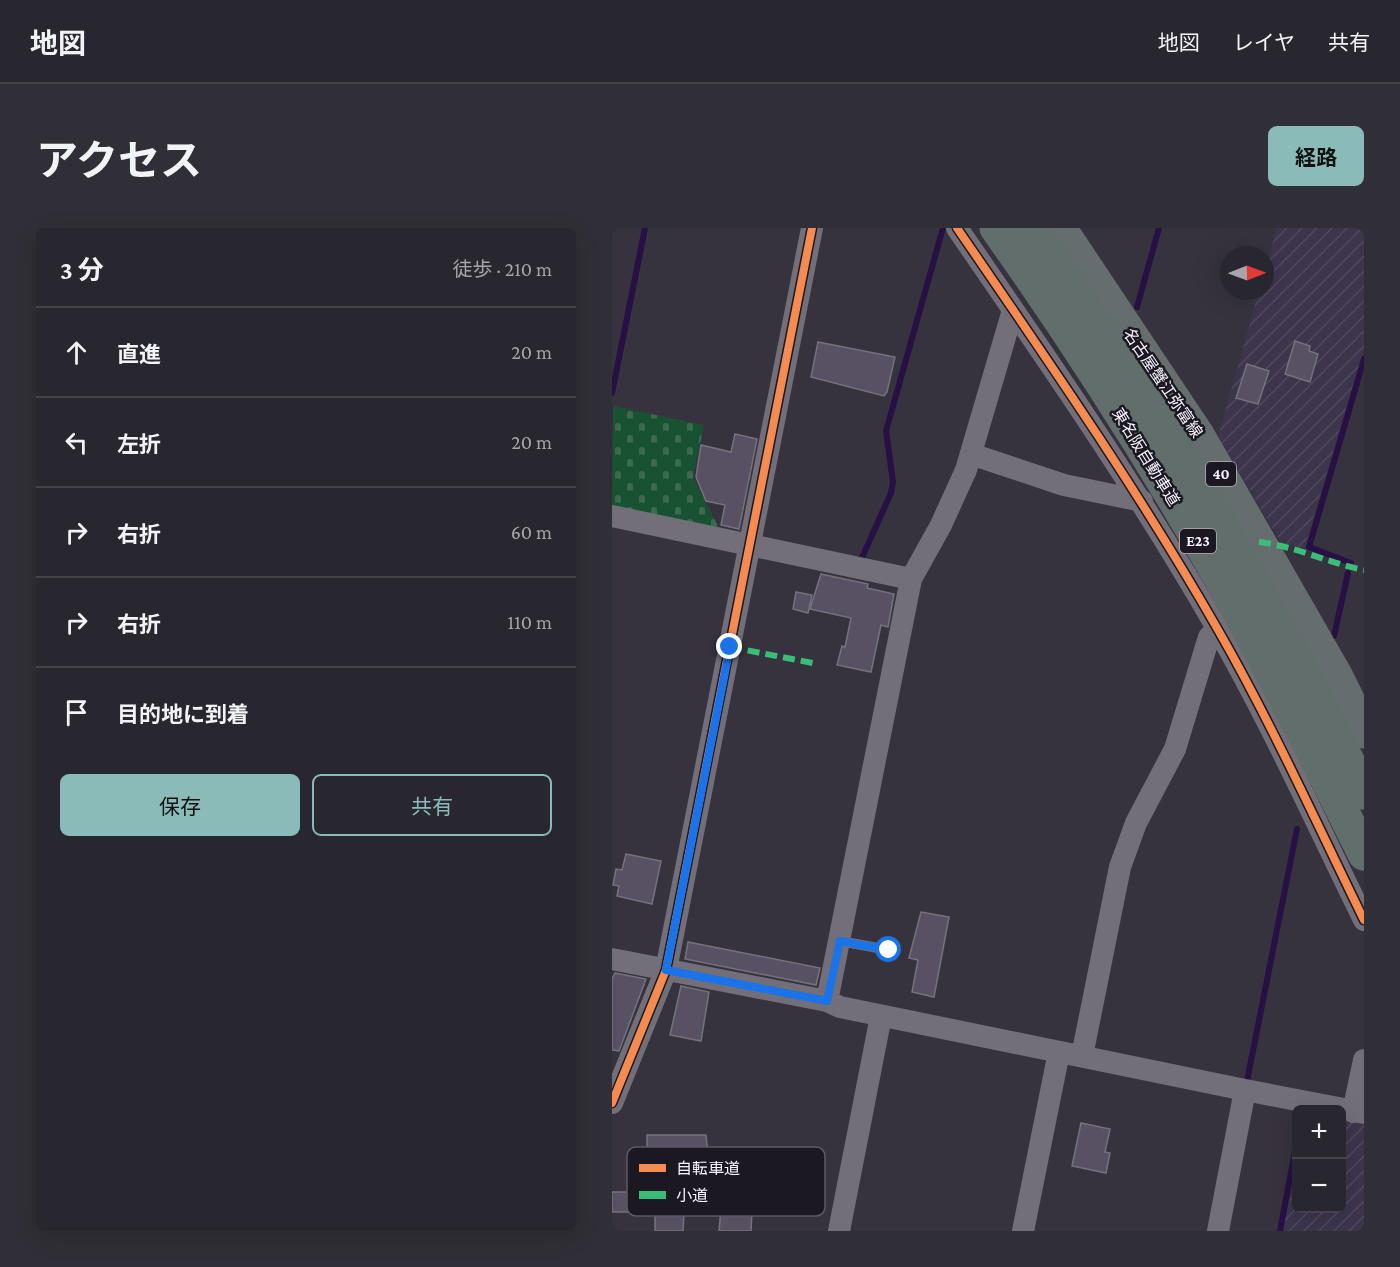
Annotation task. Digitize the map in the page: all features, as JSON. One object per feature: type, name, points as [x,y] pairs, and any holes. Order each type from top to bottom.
[{"type":"highway","name":"東名阪自動車道","points":[[996,228],[1099,380],[1209,560],[1299,724],[1364,854]]},
{"type":"highway","name":"東名阪自動車道","points":[[1033,228],[1122,364],[1233,546],[1323,711],[1364,793]]},
{"type":"main road","name":"名古屋蟹江弥富線","points":[[1060,228],[1198,435],[1337,677],[1364,732]]},
{"type":"street","points":[[612,1103],[666,970],[812,228]]},
{"type":"street","points":[[957,228],[1142,501],[1218,629],[1253,692],[1364,920]]},
{"type":"street","points":[[827,1001],[910,579],[940,525],[971,454],[1013,310]]},
{"type":"street","points":[[971,454],[1064,485],[1142,501]]},
{"type":"street","points":[[612,516],[910,579]]},
{"type":"street","points":[[1082,1056],[1120,867],[1136,823],[1175,749],[1209,637],[1218,629]]},
{"type":"street","points":[[612,959],[827,1001],[840,1007],[881,1016],[1359,1113],[1364,1060]]},
{"type":"street","points":[[839,1231],[881,1016]]},
{"type":"street","points":[[1023,1231],[1059,1052]]},
{"type":"street","points":[[1218,1231],[1245,1090]]},
{"type":"lane","points":[[840,941],[889,950]]},
{"type":"shaded area","points":[[1277,228],[1364,228],[1364,350],[1304,549],[1281,542],[1218,437],[1256,300],[1274,300],[1274,246],[1272,246]]},
{"type":"shaded area","points":[[1346,1115],[1364,1119],[1364,1231],[1283,1231],[1292,1185],[1292,1213],[1346,1213]]},
{"type":"green space","points":[[613,406],[704,425],[693,477],[720,530],[612,511]]},
{"type":"building","points":[[1295,341],[1310,346],[1309,351],[1318,354],[1310,382],[1285,374]]},
{"type":"building","points":[[818,342],[895,357],[887,392],[884,396],[811,377]]},
{"type":"building","points":[[1247,364],[1269,371],[1258,404],[1236,398]]},
{"type":"building","points":[[735,434],[757,439],[739,529],[721,525],[725,505],[706,501],[696,477],[701,445],[731,452]]},
{"type":"building","points":[[821,574],[868,584],[867,588],[894,594],[888,627],[881,625],[871,672],[837,665],[842,646],[845,647],[851,618],[810,609]]},
{"type":"building","points":[[796,592],[812,595],[808,613],[793,609]]},
{"type":"building","points":[[626,854],[661,861],[652,904],[617,896],[619,886],[613,885],[616,869],[622,870]]},
{"type":"building","points":[[921,912],[949,917],[934,997],[912,992],[918,960],[909,958]]},
{"type":"building","points":[[688,942],[820,968],[816,985],[685,959]]},
{"type":"building","points":[[615,973],[646,979],[619,1051],[612,1050],[612,979]]},
{"type":"building","points":[[681,986],[709,992],[701,1041],[670,1035]]},
{"type":"building","points":[[1081,1123],[1110,1129],[1105,1152],[1110,1153],[1106,1173],[1072,1166]]},
{"type":"building","points":[[647,1135],[706,1135],[707,1147],[647,1147]]},
{"type":"building","points":[[612,1192],[627,1192],[627,1212],[612,1212]]},
{"type":"building","points":[[655,1216],[684,1216],[683,1231],[655,1231]]},
{"type":"building","points":[[720,1216],[752,1216],[751,1231],[719,1231]]},
{"type":"waterway","points":[[612,393],[645,228]]},
{"type":"waterway","points":[[860,562],[891,493],[893,482],[886,431],[943,228]]},
{"type":"waterway","points":[[1137,307],[1159,228]]},
{"type":"waterway","points":[[1351,563],[1309,547],[1364,359]]},
{"type":"waterway","points":[[1334,636],[1348,573]]},
{"type":"waterway","points":[[1247,1081],[1297,829]]},
{"type":"waterway","points":[[1280,1231],[1294,1159]]},
{"type":"marked path","points":[[1259,542],[1286,547],[1364,570]]},
{"type":"marked path","points":[[730,647],[818,664]]},
{"type":"cycle path","points":[[612,1103],[666,970],[812,228]]},
{"type":"cycle path","points":[[957,228],[1091,425],[1156,526],[1217,628],[1293,773],[1364,920]]},
{"type":"route","points":[[730,647],[666,970],[827,1001],[840,941],[889,950]]}]
